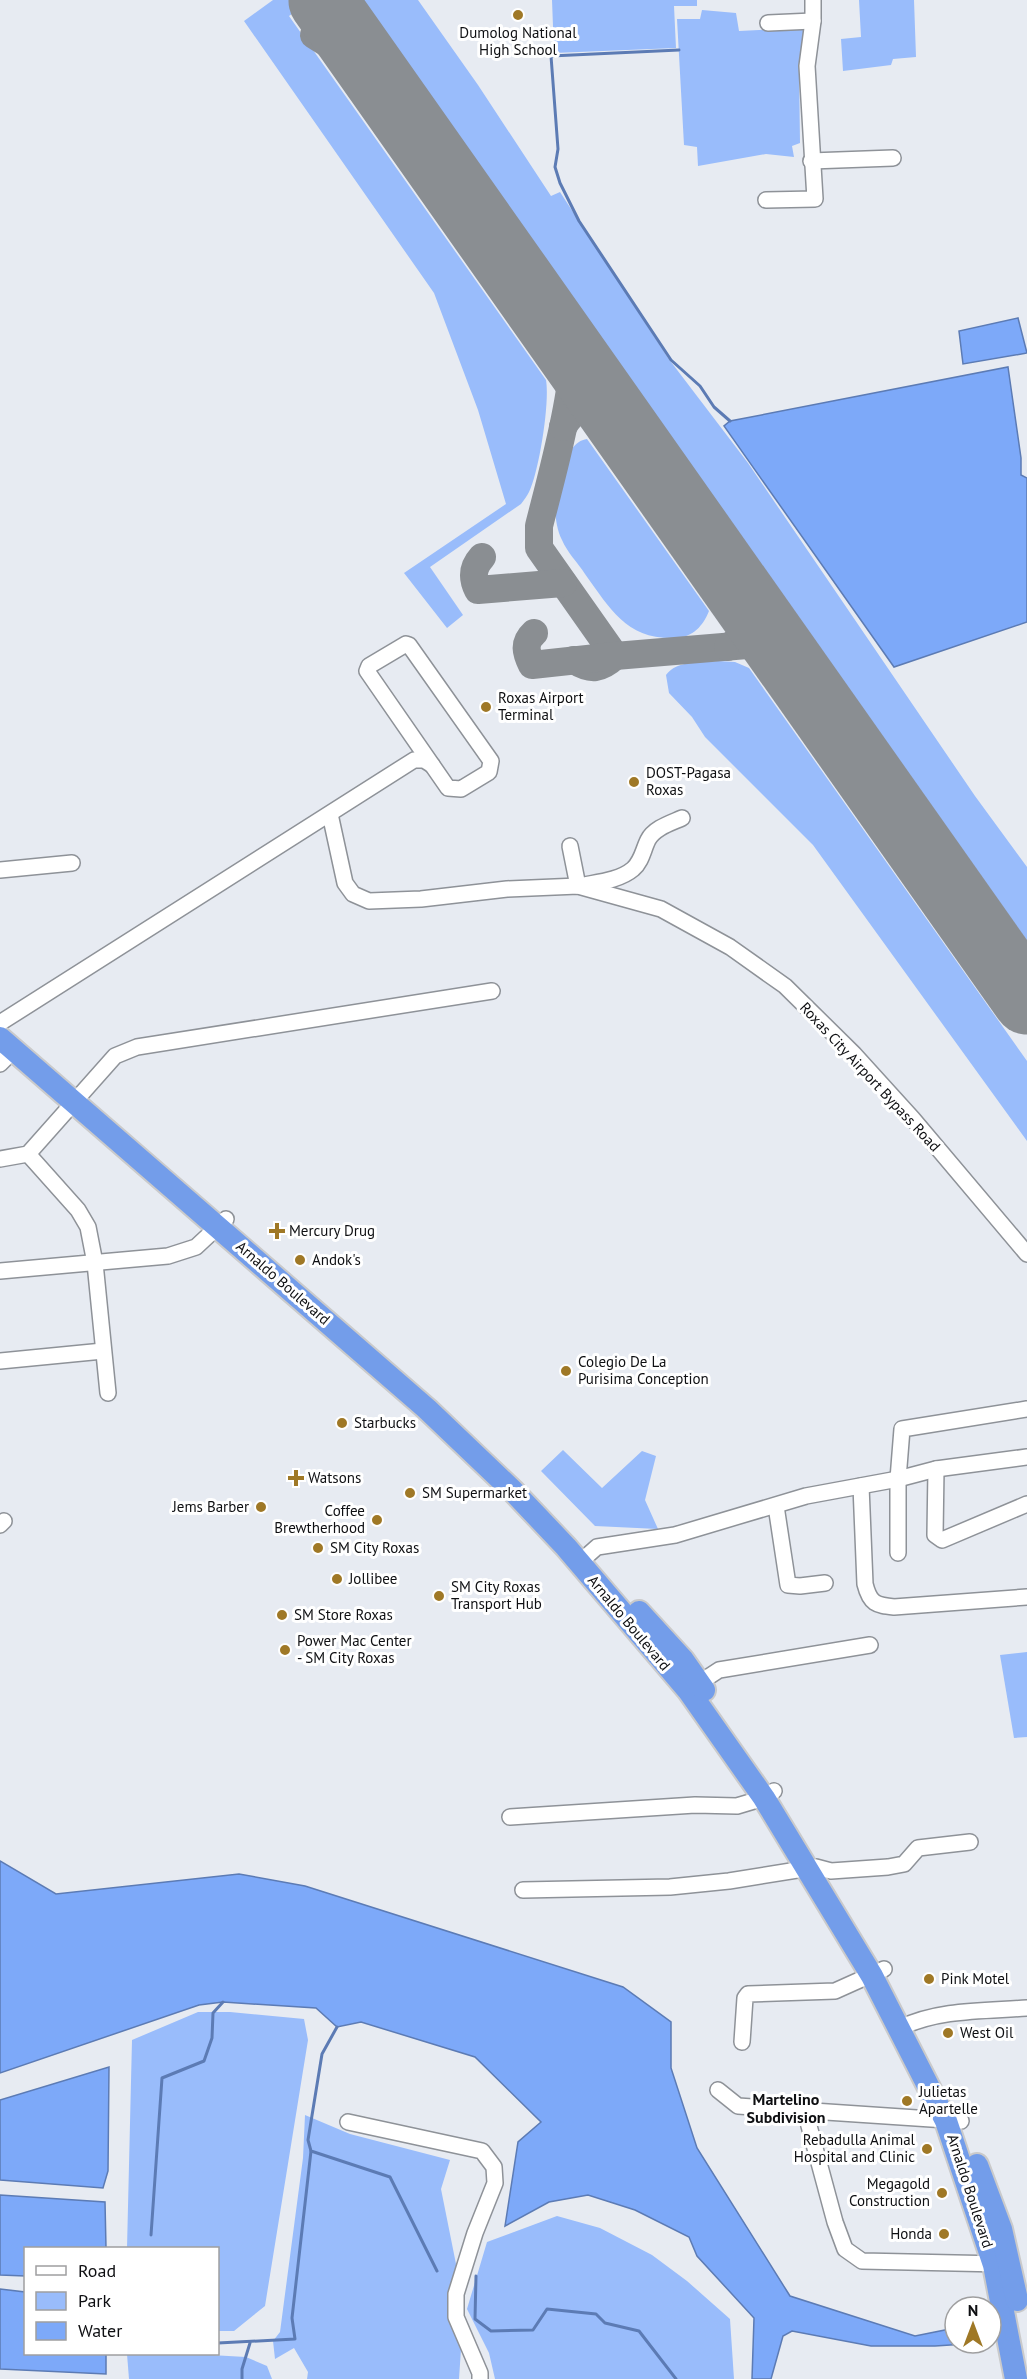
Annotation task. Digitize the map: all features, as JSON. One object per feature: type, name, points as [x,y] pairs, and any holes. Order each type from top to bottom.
[{"type":"highway","name":"Arnaldo Boulevard","points":[[0,1024],[76,1098],[431,1404],[513,1491],[576,1547],[694,1686],[769,1794],[811,1868],[878,1973],[954,2121],[1002,2264],[1027,2354]]},
{"type":"highway","name":"Arnaldo Boulevard","points":[[5,1051],[76,1098]]},
{"type":"highway","name":"Arnaldo Boulevard","points":[[1002,2264],[1016,2379]]},
{"type":"street","points":[[766,200],[815,199],[807,66],[813,21],[813,0]]},
{"type":"street","points":[[768,23],[813,21]]},
{"type":"street","points":[[812,161],[893,158]]},
{"type":"street","points":[[406,644],[410,645],[475,737],[491,766],[489,772],[466,787],[454,789],[448,788],[432,765],[367,671],[369,666],[406,644]]},
{"type":"street","points":[[0,1024],[414,760],[417,756],[417,743]]},
{"type":"street","points":[[414,760],[424,760],[432,765]]},
{"type":"street","name":"Roxas City Airport Bypass Road","points":[[330,814],[345,883],[353,894],[369,900],[421,899],[507,889],[578,886],[661,909],[730,947],[785,986],[854,1054],[913,1119],[1027,1254]]},
{"type":"street","points":[[570,846],[578,886],[610,880],[633,869],[643,855],[649,838],[659,829],[682,818]]},
{"type":"street","points":[[0,870],[72,863]]},
{"type":"street","points":[[0,1159],[28,1154],[115,1056],[137,1047],[492,991]]},
{"type":"street","points":[[28,1154],[78,1210],[88,1227],[108,1393]]},
{"type":"street","points":[[0,1270],[168,1256],[196,1247],[223,1223]]},
{"type":"street","points":[[0,1361],[103,1351]]},
{"type":"street","points":[[898,1553],[898,1479],[902,1429],[1027,1409]]},
{"type":"street","points":[[576,1547],[597,1547],[675,1535],[806,1496],[898,1479],[936,1469],[1027,1457]]},
{"type":"street","points":[[936,1469],[935,1535],[942,1540],[1027,1504]]},
{"type":"street","points":[[861,1486],[865,1584],[868,1597],[878,1605],[894,1607],[1027,1597]]},
{"type":"street","points":[[776,1506],[788,1585],[825,1583]]},
{"type":"street","points":[[694,1686],[719,1670],[870,1645]]},
{"type":"street","points":[[510,1817],[694,1805],[737,1806],[769,1794]]},
{"type":"street","points":[[523,1890],[670,1887],[729,1881],[811,1868],[831,1871],[888,1867],[904,1864],[918,1848],[970,1842]]},
{"type":"street","points":[[742,2042],[744,1998],[748,1994],[835,1991],[878,1973]]},
{"type":"street","points":[[906,2025],[947,2014],[1027,2008]]},
{"type":"street","points":[[718,2090],[738,2106],[954,2121]]},
{"type":"street","points":[[805,2111],[835,2222],[845,2249],[862,2261],[1002,2264]]},
{"type":"street","points":[[348,2122],[482,2151],[494,2167],[495,2183],[475,2233],[456,2294],[456,2317],[480,2373],[480,2379]]},
{"type":"green space","points":[[273,0],[312,0],[289,16],[546,380],[543,437],[533,482],[527,495],[521,504],[430,567],[463,615],[447,628],[404,573],[506,504],[478,410],[434,293],[244,21]]},
{"type":"green space","points":[[362,0],[418,0],[478,85],[551,196],[560,192],[668,358],[748,463],[975,796],[1027,867],[1027,941]]},
{"type":"green space","points":[[552,0],[697,0],[697,6],[674,6],[676,48],[554,53]]},
{"type":"green space","points":[[859,0],[914,0],[916,57],[893,59],[891,65],[843,71],[841,39],[861,37]]},
{"type":"green space","points":[[702,10],[736,13],[739,31],[804,28],[799,65],[800,143],[792,146],[794,157],[766,154],[698,166],[697,147],[684,145],[677,19],[700,19]]},
{"type":"green space","points":[[587,439],[709,611],[704,621],[692,633],[676,638],[659,637],[633,628],[612,611],[564,544],[555,512],[558,482],[570,452],[575,445]]},
{"type":"green space","points":[[735,662],[749,668],[1027,1061],[1027,1141],[813,845],[705,737],[692,717],[669,693],[666,675],[671,670],[689,663]]},
{"type":"green space","points":[[563,1450],[602,1488],[642,1451],[656,1456],[645,1500],[658,1529],[595,1526],[541,1471]]},
{"type":"green space","points":[[1027,1652],[1027,1737],[1014,1738],[1000,1655]]},
{"type":"green space","points":[[198,2012],[230,2012],[304,2019],[308,2040],[265,2306],[234,2331],[219,2331],[219,2247],[127,2247],[132,2040]]},
{"type":"green space","points":[[305,2115],[350,2134],[450,2160],[441,2189],[457,2269],[448,2317],[461,2349],[459,2379],[307,2379],[308,2372],[294,2348],[275,2359],[273,2341],[280,2332],[303,2158]]},
{"type":"green space","points":[[557,2216],[600,2228],[652,2255],[687,2281],[730,2319],[734,2379],[495,2379],[489,2353],[467,2309],[487,2242]]},
{"type":"green space","points":[[127,2355],[246,2357],[267,2366],[272,2379],[129,2379]]},
{"type":"water","points":[[1018,318],[1027,353],[963,364],[959,331]]},
{"type":"water","points":[[1008,367],[1021,458],[1021,475],[1027,478],[1027,622],[894,667],[724,426],[730,421]]},
{"type":"water","points":[[0,1861],[56,1894],[239,1874],[305,1886],[623,1987],[671,2022],[671,2068],[697,2148],[790,2296],[915,2336],[943,2330],[943,2345],[871,2346],[792,2331],[783,2336],[771,2379],[752,2379],[754,2318],[697,2256],[689,2237],[635,2210],[588,2195],[549,2202],[505,2226],[518,2142],[541,2122],[475,2057],[361,2022],[337,2027],[316,2008],[223,2002],[199,2005],[0,2073]]},
{"type":"water","points":[[109,2067],[108,2171],[103,2188],[0,2180],[0,2100]]},
{"type":"water","points":[[0,2195],[105,2202],[106,2247],[24,2247],[24,2276],[0,2275]]},
{"type":"water","points":[[0,2289],[24,2292],[24,2355],[106,2355],[106,2374],[0,2369]]},
{"type":"waterway","points":[[679,50],[551,56],[558,149],[555,167],[560,183],[579,221],[671,360],[700,386],[714,407],[730,421]]},
{"type":"waterway","points":[[151,2235],[162,2078],[204,2061],[212,2038],[213,2013],[223,2002]]},
{"type":"waterway","points":[[337,2027],[322,2054],[308,2140],[311,2151],[390,2177],[437,2271]]},
{"type":"waterway","points":[[219,2343],[295,2339],[292,2318],[311,2151]]},
{"type":"waterway","points":[[476,2276],[475,2319],[491,2331],[533,2330],[547,2309],[596,2314],[605,2323],[639,2331],[676,2379]]},
{"type":"waterway","points":[[242,2379],[242,2369],[250,2343]]},
{"type":"taxiway","points":[[362,25],[349,18],[334,16],[322,21],[314,35],[373,72]]},
{"type":"taxiway","points":[[570,352],[572,366],[567,410],[539,526],[539,548],[615,656],[605,664],[596,667],[586,666],[574,660]]},
{"type":"taxiway","points":[[563,427],[573,414],[585,407],[599,407],[614,414]]},
{"type":"taxiway","points":[[482,557],[474,573],[478,590],[563,583]]},
{"type":"taxiway","points":[[728,647],[746,629],[747,603]]},
{"type":"taxiway","points":[[534,633],[527,644],[528,656],[532,665],[759,644],[775,647],[787,659]]},
{"type":"runway","points":[[323,1],[1027,1000]]},
{"type":"place","name":"Dumolog National High School","points":[[518,15]]},
{"type":"place","name":"Roxas Airport Terminal","points":[[486,707]]},
{"type":"place","name":"DOST-Pagasa Roxas","points":[[634,782]]},
{"type":"place","name":"Mercury Drug","points":[[277,1231]]},
{"type":"place","name":"Andok's","points":[[300,1260]]},
{"type":"place","name":"Colegio De La Purisima Conception","points":[[566,1371]]},
{"type":"place","name":"Starbucks","points":[[342,1423]]},
{"type":"place","name":"Watsons","points":[[296,1478]]},
{"type":"place","name":"SM Supermarket","points":[[410,1493]]},
{"type":"place","name":"Jems Barber","points":[[261,1507]]},
{"type":"place","name":"Coffee Brewtherhood","points":[[377,1520]]},
{"type":"place","name":"SM City Roxas","points":[[318,1548]]},
{"type":"place","name":"Jollibee","points":[[337,1579]]},
{"type":"place","name":"SM City Roxas Transport Hub","points":[[439,1596]]},
{"type":"place","name":"SM Store Roxas","points":[[282,1615]]},
{"type":"place","name":"Power Mac Center - SM City Roxas","points":[[285,1650]]},
{"type":"place","name":"Pink Motel","points":[[929,1979]]},
{"type":"place","name":"West Oil","points":[[948,2033]]},
{"type":"place","name":"Julietas Apartelle","points":[[907,2101]]},
{"type":"place","name":"Rebadulla Animal Hospital and Clinic","points":[[927,2149]]},
{"type":"place","name":"Megagold Construction","points":[[942,2193]]},
{"type":"place","name":"Honda","points":[[944,2234]]},
{"type":"district","name":"Martelino Subdivision","points":[[786,2108]]}]
